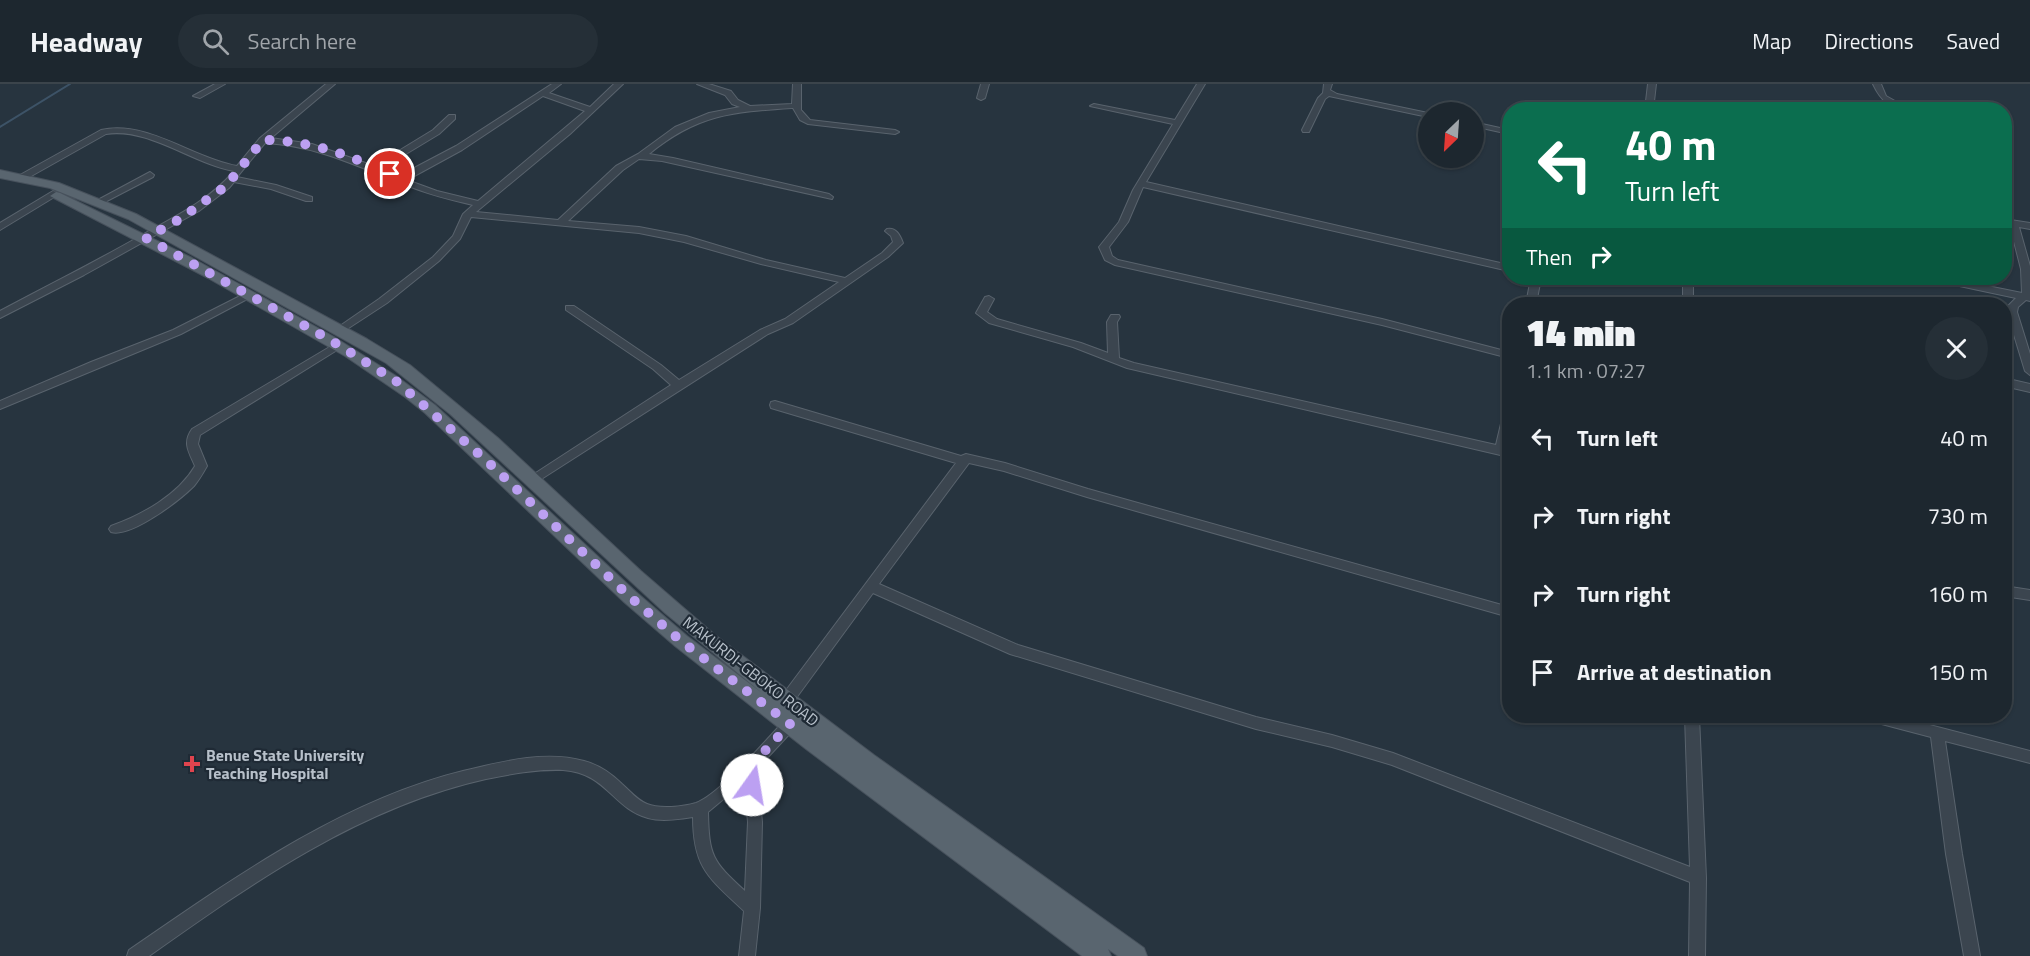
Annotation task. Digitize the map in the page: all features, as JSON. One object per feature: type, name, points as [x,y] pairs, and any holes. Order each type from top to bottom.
[{"type":"main road","name":"MAKURDI-GBOKO ROAD","points":[[0,174],[59,186],[100,201],[152,234],[339,338],[417,378],[648,588],[786,701],[1136,956]]},
{"type":"main road","points":[[0,182],[53,194],[152,234],[248,295],[339,338],[422,402],[630,597],[681,641],[1100,956]]},
{"type":"street","points":[[197,96],[221,84]]},
{"type":"street","points":[[4,314],[180,219],[212,198],[232,179],[263,140],[331,84]]},
{"type":"street","points":[[401,179],[450,153],[557,84]]},
{"type":"street","points":[[115,529],[136,522],[192,481],[201,466],[190,442],[196,432],[339,338],[436,259],[457,237],[468,214],[619,84]]},
{"type":"street","points":[[701,84],[728,93],[735,102],[749,108]]},
{"type":"street","points":[[797,84],[794,106],[801,118],[813,124],[895,132]]},
{"type":"street","points":[[981,98],[985,84]]},
{"type":"street","points":[[1201,84],[1142,184],[1123,222],[1104,247],[1105,255],[1115,262],[1382,322],[1502,353]]},
{"type":"street","points":[[1650,102],[1652,84]]},
{"type":"street","points":[[1878,84],[1883,97],[1892,102]]},
{"type":"street","points":[[1306,130],[1328,89],[1418,112]]},
{"type":"street","points":[[544,94],[591,110]]},
{"type":"street","points":[[729,109],[735,102]]},
{"type":"street","points":[[560,223],[606,180],[670,132],[686,123],[729,109],[794,106]]},
{"type":"street","points":[[1094,106],[1178,123]]},
{"type":"street","points":[[376,168],[436,132],[452,117]]},
{"type":"street","points":[[1484,126],[1502,130]]},
{"type":"street","points":[[23,177],[104,132],[119,129],[172,145],[206,161],[239,169]]},
{"type":"street","points":[[263,140],[295,141],[314,145],[434,192],[479,204]]},
{"type":"street","points":[[641,156],[691,163],[710,170],[829,197]]},
{"type":"street","points":[[100,201],[150,175]]},
{"type":"street","points":[[232,179],[265,185],[309,199]]},
{"type":"street","points":[[1142,184],[1502,266]]},
{"type":"street","points":[[0,227],[53,194]]},
{"type":"street","points":[[468,214],[639,230],[686,239],[764,262],[846,281]]},
{"type":"street","points":[[2012,223],[2030,226]]},
{"type":"street","points":[[532,481],[639,410],[764,332],[789,321],[885,255],[898,243],[895,235],[890,231]]},
{"type":"street","points":[[2012,231],[2026,269],[2027,298]]},
{"type":"street","points":[[1968,285],[2027,298]]},
{"type":"street","points":[[0,405],[177,332],[248,295]]},
{"type":"street","points":[[2027,298],[2013,306],[2012,312],[2030,371]]},
{"type":"street","points":[[989,299],[981,313],[993,321],[1153,372],[1502,450]]},
{"type":"street","points":[[570,308],[606,335],[657,367],[679,386]]},
{"type":"street","points":[[1114,359],[1112,322],[1115,317]]},
{"type":"street","points":[[2012,384],[2030,388]]},
{"type":"street","points":[[775,405],[963,461]]},
{"type":"street","points":[[786,701],[966,458],[978,459],[1087,493],[1502,610]]},
{"type":"street","points":[[872,585],[919,609],[1015,650],[1256,723],[1332,741],[1393,759],[1698,878]]},
{"type":"street","points":[[2012,592],[2030,595]]},
{"type":"street","points":[[1692,723],[1698,878],[1697,956]]},
{"type":"street","points":[[1902,723],[2030,757]]},
{"type":"street","points":[[135,956],[303,844],[380,809],[441,785],[515,766],[543,764],[585,768],[595,772],[632,804],[648,812],[663,815],[700,808],[750,767],[790,724]]},
{"type":"street","points":[[1937,732],[1954,854],[1972,956]]},
{"type":"street","points":[[747,956],[752,908],[755,822],[750,767]]},
{"type":"street","points":[[700,808],[701,843],[707,861],[715,872],[752,908]]},
{"type":"waterway","points":[[0,127],[70,84]]},
{"type":"place","name":"Benue State University Teaching Hospital","points":[[192,764]]},
{"type":"route","points":[[390,174],[338,152],[314,145],[295,141],[263,140],[226,186],[212,198],[146,238],[327,338],[396,381],[488,462],[630,597],[681,641],[790,724],[750,767],[752,785]]}]
